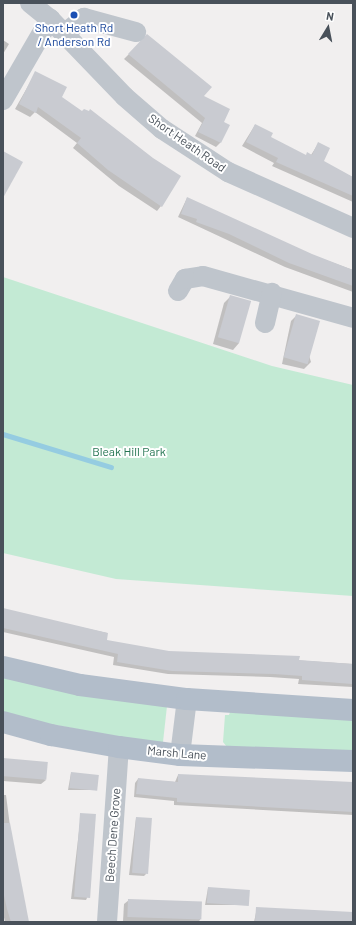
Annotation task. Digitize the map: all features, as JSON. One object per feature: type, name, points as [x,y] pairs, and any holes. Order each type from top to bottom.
[{"type":"main road","points":[[3,667],[80,685],[187,699],[353,710]]},
{"type":"main road","name":"Marsh Lane","points":[[3,722],[51,735],[119,747],[180,755],[353,761]]},
{"type":"street","name":"Short Heath Road","points":[[30,3],[50,19],[125,97],[169,133],[228,172],[353,228]]},
{"type":"street","points":[[64,34],[84,18],[136,32]]},
{"type":"street","points":[[3,100],[50,19]]},
{"type":"street","points":[[178,291],[181,283],[191,276],[210,278],[272,293],[353,318]]},
{"type":"street","points":[[265,323],[272,293]]},
{"type":"street","points":[[180,755],[187,699]]},
{"type":"street","name":"Beech Dene Grove","points":[[107,922],[119,747]]},
{"type":"green space","name":"Bleak Hill Park","points":[[3,277],[272,366],[353,385],[353,596],[116,579],[3,553]]},
{"type":"green space","points":[[3,672],[167,706],[163,742],[161,745],[3,715]]},
{"type":"green space","points":[[230,712],[353,715],[353,752],[227,747],[223,742],[225,715],[229,715]]},
{"type":"building","points":[[147,34],[212,87],[204,96],[230,109],[224,122],[230,125],[221,143],[198,132],[205,118],[128,54]]},
{"type":"building","points":[[35,71],[67,87],[62,97],[82,111],[84,109],[89,111],[90,109],[153,158],[181,176],[162,207],[108,170],[77,143],[81,138],[38,107],[36,113],[19,104]]},
{"type":"building","points":[[255,124],[273,133],[271,137],[306,155],[307,152],[312,155],[318,142],[330,148],[324,161],[353,177],[353,196],[276,162],[278,158],[246,142]]},
{"type":"building","points":[[3,151],[23,162],[3,198]]},
{"type":"building","points":[[187,197],[312,254],[353,270],[353,286],[289,263],[229,234],[196,222],[197,219],[181,214]]},
{"type":"building","points":[[230,295],[251,301],[239,343],[218,337]]},
{"type":"building","points":[[296,314],[320,321],[308,364],[284,357]]},
{"type":"building","points":[[3,608],[108,633],[107,640],[169,651],[300,656],[299,660],[353,664],[352,684],[302,680],[302,676],[172,671],[117,662],[118,654],[3,628]]},
{"type":"building","points":[[3,758],[48,762],[46,780],[3,776]]},
{"type":"building","points":[[71,772],[99,775],[97,791],[69,788]]},
{"type":"building","points":[[178,774],[353,782],[353,812],[177,802],[177,798],[136,794],[138,778],[178,782]]},
{"type":"building","points":[[80,813],[96,814],[90,898],[74,897]]},
{"type":"building","points":[[136,817],[152,818],[148,874],[132,873]]},
{"type":"building","points":[[3,823],[10,823],[29,922],[11,922],[7,909],[3,891]]},
{"type":"building","points":[[208,887],[250,890],[249,906],[207,903]]},
{"type":"building","points":[[128,899],[202,902],[201,920],[127,917]]},
{"type":"building","points":[[256,907],[353,912],[353,922],[255,922]]},
{"type":"waterway","points":[[3,434],[111,467]]},
{"type":"place","name":"Short Heath Rd / Anderson Rd","points":[[74,15]]}]
